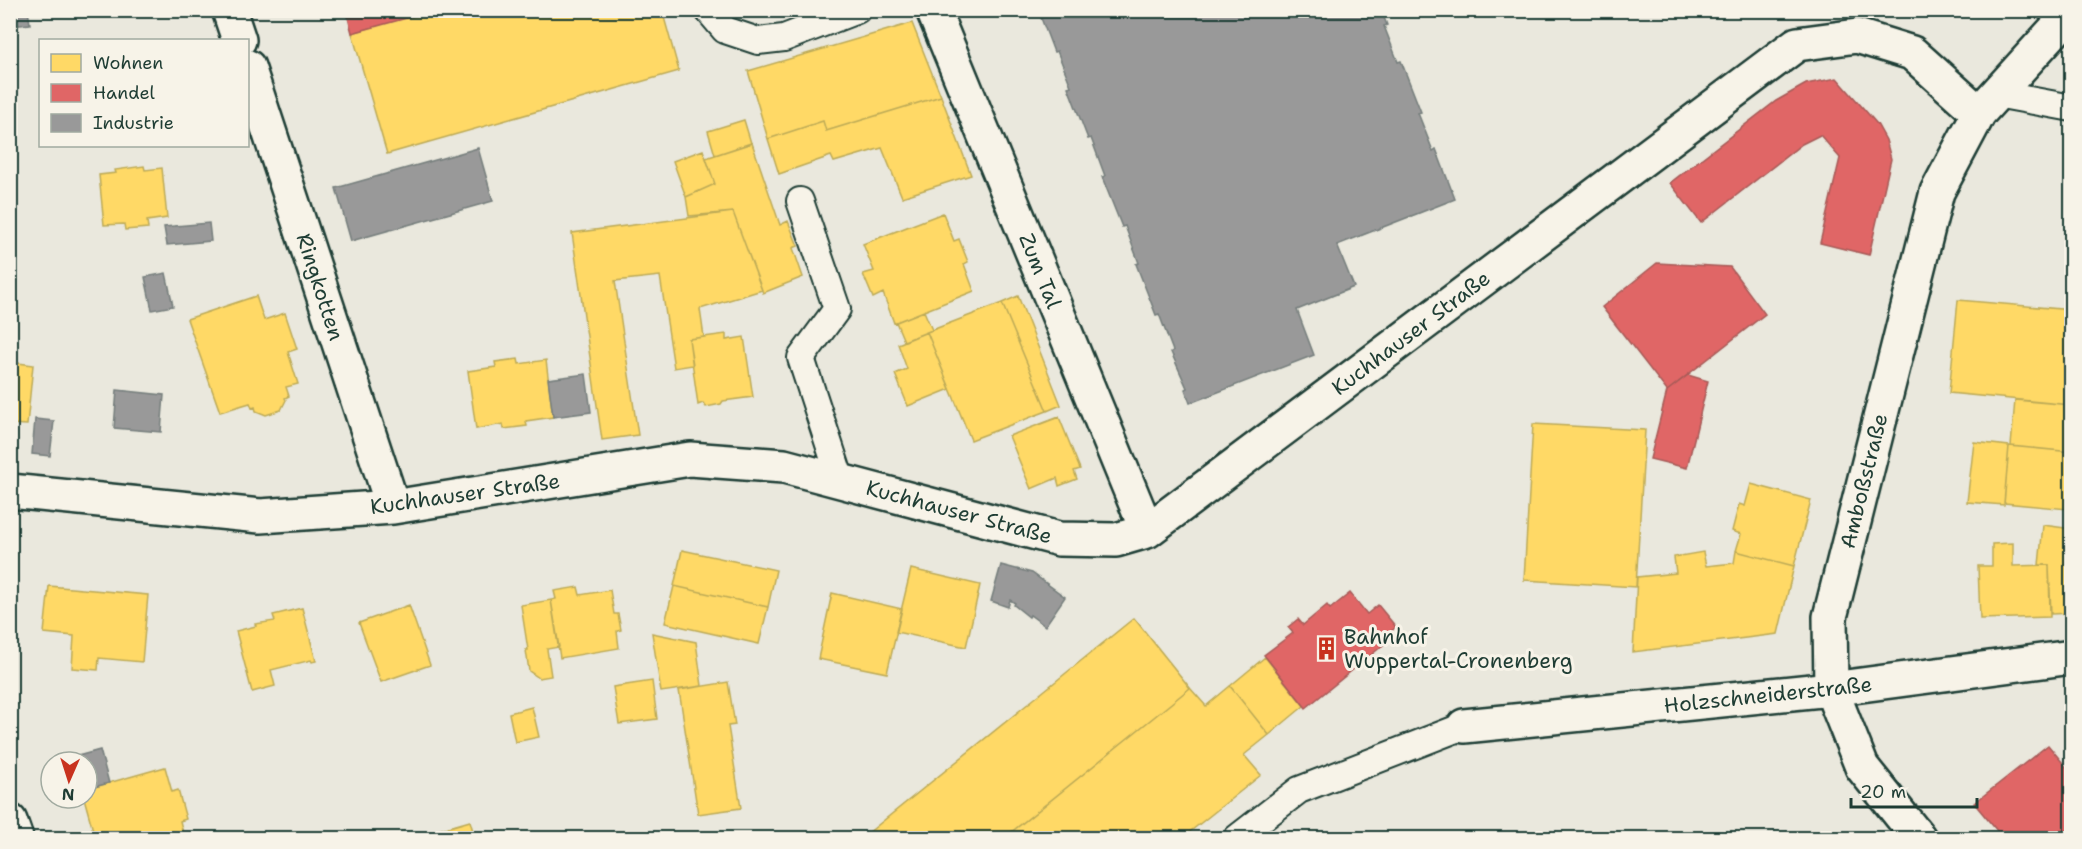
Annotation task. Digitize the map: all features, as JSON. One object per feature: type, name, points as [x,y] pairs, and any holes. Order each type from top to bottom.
[{"type":"street","points":[[229,10],[239,39]]},
{"type":"street","name":"Zum Tal","points":[[933,10],[1147,531]]},
{"type":"street","name":"Amboßstraße","points":[[1919,838],[1862,767],[1831,689],[1830,617],[1937,192],[1988,104],[2072,11]]},
{"type":"street","name":"Kuchhauser Straße","points":[[10,491],[260,516],[393,507],[690,459],[784,466],[1059,539],[1116,540],[1147,531],[1797,44],[1857,36],[1912,53],[1988,104]]},
{"type":"street","name":"Ringkotten","points":[[249,70],[393,507]]},
{"type":"street","name":"Holzschneiderstraße","points":[[1464,726],[1831,689],[2072,657]]},
{"type":"street","points":[[10,821],[16,838]]},
{"type":"lane","points":[[708,10],[724,30],[758,41],[784,38],[857,10]]},
{"type":"lane","points":[[1988,104],[2072,108]]},
{"type":"lane","points":[[800,201],[837,309],[801,358],[841,481]]},
{"type":"lane","points":[[1236,838],[1299,790],[1464,726]]},
{"type":"building: Wohnen","points":[[431,10],[662,10],[679,71],[387,154],[352,33]]},
{"type":"building: Wohnen","points":[[912,23],[941,96],[826,131],[823,121],[768,139],[748,71]]},
{"type":"building: Wohnen","points":[[941,96],[971,175],[902,197],[882,148],[834,162],[831,156],[779,174],[768,139],[823,121],[826,131]]},
{"type":"building: Wohnen","points":[[744,120],[751,143],[715,155],[708,131]]},
{"type":"building: Wohnen","points":[[752,143],[780,225],[788,221],[798,246],[793,248],[803,277],[763,293],[733,212],[689,216],[686,197],[715,184],[706,158]]},
{"type":"building: Wohnen","points":[[703,150],[715,184],[686,197],[673,161]]},
{"type":"building: Wohnen","points":[[144,166],[145,170],[162,168],[167,218],[147,221],[148,228],[125,230],[124,224],[104,225],[99,175]]},
{"type":"building: Wohnen","points":[[733,212],[762,290],[700,309],[704,337],[689,339],[693,365],[674,368],[660,276],[615,281],[638,435],[602,440],[572,233]]},
{"type":"building: Wohnen","points":[[943,213],[954,241],[959,239],[968,262],[964,264],[974,291],[894,323],[883,293],[873,298],[863,274],[874,271],[863,244]]},
{"type":"building: Wohnen","points":[[256,296],[264,320],[285,313],[297,349],[288,352],[298,384],[286,387],[289,396],[285,398],[281,410],[266,415],[256,411],[255,407],[252,408],[250,403],[220,412],[187,319]]},
{"type":"building: Wohnen","points":[[1018,296],[1061,405],[1047,411],[1002,303]]},
{"type":"building: Wohnen","points":[[1958,300],[2072,310],[2072,405],[1949,393]]},
{"type":"building: Wohnen","points":[[1002,303],[1047,411],[971,440],[927,332]]},
{"type":"building: Wohnen","points":[[924,311],[932,330],[904,341],[896,322]]},
{"type":"building: Wohnen","points":[[927,332],[950,389],[908,406],[895,374],[907,369],[898,344]]},
{"type":"building: Wohnen","points":[[726,334],[726,340],[744,337],[753,397],[723,401],[721,404],[706,407],[703,403],[698,405],[689,339]]},
{"type":"building: Wohnen","points":[[518,359],[519,364],[546,360],[553,417],[526,421],[527,426],[504,429],[503,424],[476,429],[468,371],[496,367],[495,362]]},
{"type":"building: Wohnen","points":[[10,362],[33,365],[27,425],[10,424]]},
{"type":"building: Wohnen","points":[[2015,400],[2072,405],[2072,452],[2011,446]]},
{"type":"building: Wohnen","points":[[1059,417],[1080,469],[1074,471],[1077,479],[1059,486],[1057,478],[1031,489],[1009,436]]},
{"type":"building: Wohnen","points":[[1533,424],[1645,430],[1636,587],[1524,580]]},
{"type":"building: Wohnen","points":[[1974,442],[2009,446],[2004,505],[1967,502]]},
{"type":"building: Wohnen","points":[[2009,446],[2072,452],[2068,509],[2004,503]]},
{"type":"building: Wohnen","points":[[1751,484],[1811,500],[1794,566],[1736,551],[1741,534],[1732,531],[1739,504],[1745,506]]},
{"type":"building: Wohnen","points":[[2043,525],[2072,529],[2072,613],[2051,614],[2049,565],[2039,565]]},
{"type":"building: Wohnen","points":[[2013,543],[2013,566],[2049,565],[2050,617],[1980,619],[1978,566],[1992,566],[1992,544]]},
{"type":"building: Wohnen","points":[[682,550],[776,570],[768,607],[674,586]]},
{"type":"building: Wohnen","points":[[1736,551],[1794,566],[1778,634],[1633,652],[1637,577],[1676,573],[1674,557],[1703,552],[1706,566],[1734,563]]},
{"type":"building: Wohnen","points":[[911,569],[980,585],[966,647],[896,632]]},
{"type":"building: Wohnen","points":[[49,586],[148,595],[142,662],[99,658],[98,670],[72,668],[74,636],[44,633]]},
{"type":"building: Wohnen","points":[[674,586],[768,607],[759,644],[665,623]]},
{"type":"building: Wohnen","points":[[578,587],[580,595],[610,590],[614,614],[618,614],[621,630],[617,631],[619,648],[560,658],[551,600],[556,599],[554,591]]},
{"type":"building: Wohnen","points":[[832,593],[902,609],[887,673],[818,659]]},
{"type":"building: Wohnen","points":[[551,600],[559,647],[547,649],[551,676],[539,678],[529,671],[521,605]]},
{"type":"building: Wohnen","points":[[409,605],[430,665],[381,682],[359,623]]},
{"type":"building: Wohnen","points":[[302,608],[316,661],[311,660],[271,670],[275,686],[252,692],[236,631],[256,626],[255,624],[275,621],[273,615]]},
{"type":"building: Wohnen","points":[[1134,618],[1190,688],[1004,838],[862,838]]},
{"type":"building: Wohnen","points":[[652,633],[696,642],[702,686],[661,692]]},
{"type":"building: Wohnen","points":[[1265,657],[1304,706],[1269,735],[1230,686]]},
{"type":"building: Wohnen","points":[[652,681],[657,719],[619,724],[613,687]]},
{"type":"building: Wohnen","points":[[728,682],[735,725],[728,726],[741,808],[698,814],[679,690]]},
{"type":"building: Wohnen","points":[[1230,686],[1269,735],[1244,755],[1261,775],[1182,838],[1004,838],[1190,688],[1206,706]]},
{"type":"building: Wohnen","points":[[532,707],[539,737],[515,742],[509,713]]},
{"type":"building: Wohnen","points":[[165,767],[172,792],[178,790],[186,819],[180,821],[183,833],[188,832],[190,838],[89,838],[88,835],[94,834],[87,810],[99,810],[99,786]]},
{"type":"building: Wohnen","points":[[470,821],[475,838],[411,838]]},
{"type":"building: Handel","points":[[346,10],[412,10],[414,16],[352,33]]},
{"type":"building: Handel","points":[[1837,78],[1877,124],[1886,140],[1891,159],[1869,255],[1820,243],[1840,158],[1820,135],[1802,144],[1701,223],[1670,183],[1776,101],[1806,84]]},
{"type":"building: Handel","points":[[1657,263],[1730,267],[1765,314],[1667,391],[1602,307]]},
{"type":"building: Handel","points":[[1688,375],[1708,381],[1687,468],[1650,459],[1667,391]]},
{"type":"building: Handel","name":"Bahnhof Wuppertal-Cronenberg","points":[[1350,593],[1367,614],[1378,605],[1396,627],[1385,637],[1388,641],[1306,708],[1264,655],[1293,633],[1288,627],[1298,619],[1303,625],[1327,605],[1330,609]]},
{"type":"building: Handel","points":[[2048,745],[2072,774],[2072,835],[2067,838],[2003,838],[1974,803]]},
{"type":"building: Industrie","points":[[10,10],[28,10],[30,24],[10,26]]},
{"type":"building: Industrie","points":[[1038,10],[1381,10],[1387,25],[1384,26],[1398,62],[1401,61],[1421,112],[1418,113],[1433,151],[1436,149],[1455,199],[1337,245],[1354,287],[1297,310],[1314,355],[1190,403],[1185,389],[1187,388],[1171,352],[1173,351],[1159,314],[1156,315],[1136,264],[1139,263],[1125,226],[1122,227],[1102,177],[1105,176],[1091,138],[1088,139],[1068,87],[1071,86],[1057,51],[1054,52]]},
{"type":"building: Industrie","points":[[478,148],[493,201],[351,241],[336,188]]},
{"type":"building: Industrie","points":[[209,223],[211,241],[167,245],[164,227]]},
{"type":"building: Industrie","points":[[166,273],[173,306],[152,310],[145,277]]},
{"type":"building: Industrie","points":[[586,374],[591,412],[553,417],[548,379]]},
{"type":"building: Industrie","points":[[117,390],[164,395],[161,432],[114,428]]},
{"type":"building: Industrie","points":[[35,419],[54,421],[50,456],[32,454]]},
{"type":"building: Industrie","points":[[1001,565],[1032,573],[1065,597],[1045,626],[1030,615],[1029,617],[1010,600],[1008,607],[991,601]]},
{"type":"building: Industrie","points":[[99,750],[109,783],[99,786]]},
{"type":"place","name":"Bahnhof Wuppertal-Cronenberg","points":[[1326,649]]}]
